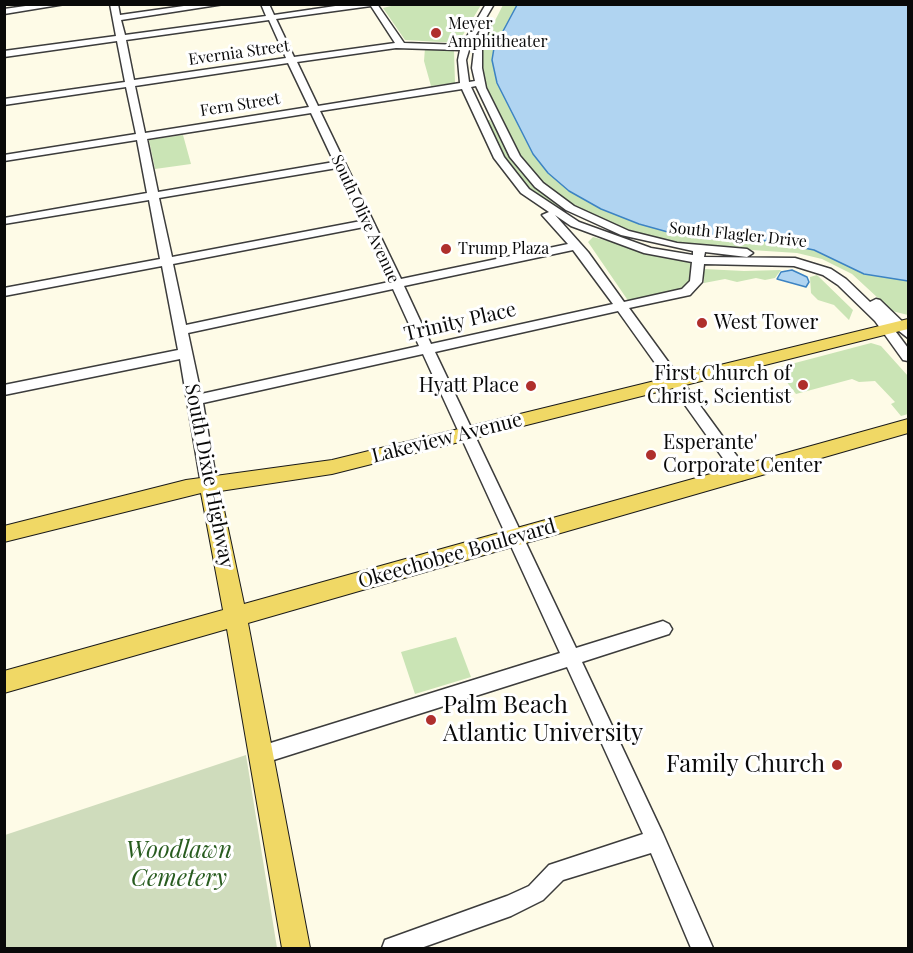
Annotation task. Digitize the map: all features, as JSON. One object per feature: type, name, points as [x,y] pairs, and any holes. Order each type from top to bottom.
[{"type":"main road","name":"Lakeview Avenue","points":[[4,534],[209,484],[332,467],[674,381],[903,330]]},
{"type":"main road","name":"Okeechobee Boulevard","points":[[4,682],[909,426]]},
{"type":"main road","name":"South Dixie Highway","points":[[209,484],[236,617],[296,948]]},
{"type":"street","points":[[4,12],[61,4]]},
{"type":"street","name":"South Dixie Highway","points":[[114,4],[195,400],[209,484]]},
{"type":"street","points":[[117,18],[220,4]]},
{"type":"street","name":"South Olive Avenue","points":[[265,4],[516,538]]},
{"type":"street","points":[[4,54],[372,4],[401,45]]},
{"type":"street","points":[[490,4],[465,47],[462,60],[465,85],[507,170],[525,191],[562,222],[619,307],[742,474]]},
{"type":"street","name":"South Flagler Drive","points":[[499,4],[478,49],[480,84],[523,168],[539,185],[565,205],[590,218],[640,238],[698,255]]},
{"type":"street","name":"Evernia Street","points":[[4,102],[401,45],[478,49]]},
{"type":"street","name":"Fern Street","points":[[4,158],[480,84]]},
{"type":"street","points":[[4,221],[339,164]]},
{"type":"street","points":[[562,222],[568,211],[565,205]]},
{"type":"street","points":[[562,222],[590,218]]},
{"type":"street","name":"South Flagler Drive","points":[[562,222],[650,252],[795,262],[817,268],[842,282],[903,330],[909,357]]},
{"type":"street","points":[[4,292],[367,223]]},
{"type":"street","points":[[579,250],[581,241],[587,236],[597,234]]},
{"type":"street","points":[[181,330],[579,250]]},
{"type":"street","name":"Trinity Place","points":[[195,400],[691,290],[696,282],[698,255]]},
{"type":"street","points":[[4,390],[185,352]]},
{"type":"street","points":[[516,538],[656,841],[702,948]]},
{"type":"street","points":[[261,755],[663,629]]},
{"type":"street","points":[[393,948],[511,905],[536,893],[556,872],[611,853],[656,841]]},
{"type":"green space","points":[[399,4],[481,5],[458,43],[405,40],[383,8]]},
{"type":"green space","points":[[503,5],[517,5],[494,48],[639,224],[675,234],[716,239],[769,241],[814,250],[864,274],[908,281],[908,315],[892,311],[852,274],[822,259],[797,253],[705,247],[666,241],[611,224],[566,201],[540,181],[524,162],[484,83],[480,63],[483,44]]},
{"type":"green space","points":[[425,48],[454,51],[455,83],[431,86],[424,61]]},
{"type":"green space","points":[[486,120],[490,120],[526,176],[565,212],[528,189],[503,155]]},
{"type":"green space","points":[[183,135],[191,164],[155,169],[149,140]]},
{"type":"green space","points":[[593,237],[690,263],[694,265],[693,282],[683,290],[629,302],[588,242]]},
{"type":"green space","points":[[704,269],[781,270],[775,278],[765,280],[756,278],[737,282],[725,279],[704,283]]},
{"type":"green space","points":[[817,275],[853,310],[849,320],[834,305],[818,300],[811,293],[810,277]]},
{"type":"green space","points":[[871,343],[881,346],[908,376],[908,414],[901,416],[891,404],[895,402],[875,381],[859,382],[852,379],[796,394],[776,368]]},
{"type":"green space","points":[[456,637],[471,677],[415,694],[401,652]]},
{"type":"green space","name":"Woodlawn Cemetery","points":[[246,755],[277,948],[5,948],[5,835]]},
{"type":"water","points":[[517,5],[908,5],[908,281],[864,274],[814,250],[769,241],[716,239],[675,234],[639,224],[601,209],[569,191],[548,173],[533,154],[497,83],[492,60],[494,48]]},
{"type":"water","points":[[792,270],[807,277],[809,282],[806,287],[777,279],[781,272]]},
{"type":"place","name":"Meyer Amphitheater","points":[[436,33]]},
{"type":"place","name":"Trump Plaza","points":[[446,249]]},
{"type":"place","name":"West Tower","points":[[702,323]]},
{"type":"place","name":"First Church of Christ, Scientist","points":[[803,385]]},
{"type":"place","name":"Hyatt Place","points":[[531,386]]},
{"type":"place","name":"Esperante' Corporate Center","points":[[651,455]]},
{"type":"place","name":"Palm Beach Atlantic University","points":[[431,720]]},
{"type":"place","name":"Family Church","points":[[837,765]]}]
